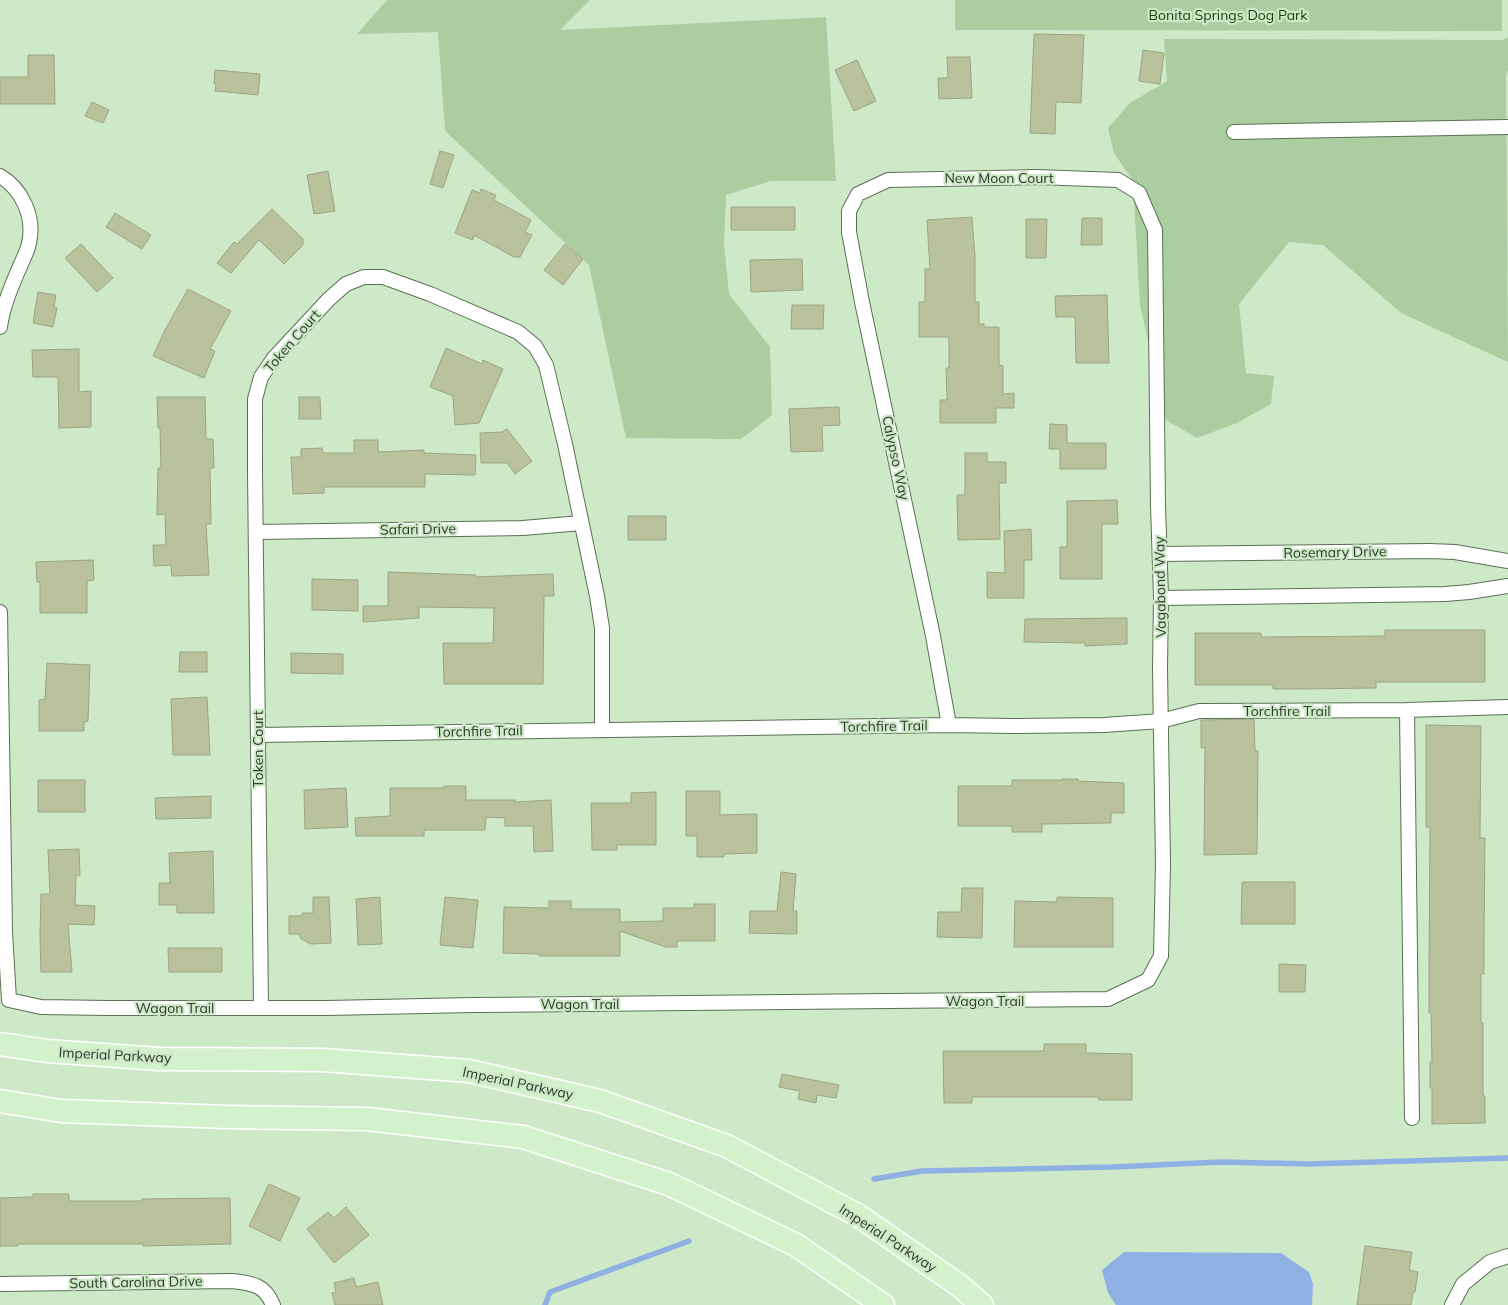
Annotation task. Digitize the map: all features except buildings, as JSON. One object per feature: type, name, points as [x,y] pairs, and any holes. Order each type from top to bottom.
[{"type":"main road","name":"Imperial Parkway","points":[[0,1044],[47,1051],[159,1059],[323,1060],[469,1071],[600,1101],[727,1146],[801,1185],[859,1216],[960,1286],[982,1305]]},
{"type":"main road","points":[[0,1101],[62,1111],[227,1117],[366,1119],[523,1137],[669,1184],[796,1245],[884,1305]]},
{"type":"street","points":[[1234,132],[1508,127]]},
{"type":"street","points":[[0,176],[8,181],[23,199],[30,220],[29,243],[6,301],[0,327]]},
{"type":"street","name":"New Moon Court","points":[[858,194],[888,180],[1038,177],[1118,180],[1139,193]]},
{"type":"street","name":"Vagabond Way","points":[[1139,193],[1155,230],[1161,598],[1163,863],[1161,956],[1148,980]]},
{"type":"street","name":"Calypso Way","points":[[858,194],[848,211],[848,232],[931,626],[949,725]]},
{"type":"street","name":"Token Court","points":[[261,1007],[255,399],[261,377],[274,358],[329,298],[346,284],[364,277],[383,277],[430,294],[518,332],[535,346],[546,365],[565,444],[602,628],[602,730]]},
{"type":"street","name":"Safari Drive","points":[[256,532],[522,528],[581,523]]},
{"type":"street","name":"Rosemary Drive","points":[[1160,554],[1430,551],[1455,552],[1508,561]]},
{"type":"street","points":[[1161,598],[1445,594],[1508,586]]},
{"type":"street","points":[[0,612],[1,796]]},
{"type":"street","name":"Torchfire Trail","points":[[258,734],[949,725],[1104,725],[1161,721],[1199,711],[1407,710],[1508,707]]},
{"type":"street","points":[[1407,710],[1412,1118]]},
{"type":"street","name":"Wagon Trail","points":[[1,796],[9,1000],[40,1007],[326,1008],[1076,1000],[1108,999],[1148,980]]},
{"type":"street","points":[[1452,1305],[1464,1284],[1490,1262],[1508,1256]]},
{"type":"street","name":"South Carolina Drive","points":[[0,1284],[232,1281],[252,1283],[270,1300]]},
{"type":"green space","points":[[387,0],[590,0],[560,30],[826,17],[836,181],[771,181],[726,195],[724,244],[729,294],[770,347],[772,415],[741,439],[626,438],[589,265],[445,131],[438,32],[357,34]]},
{"type":"green space","name":"Bonita Springs Dog Park","points":[[955,0],[1502,0],[1502,31],[955,30]]},
{"type":"green space","points":[[1508,37],[1508,69],[1506,76],[1508,362],[1401,313],[1323,245],[1289,242],[1239,304],[1246,373],[1274,376],[1271,404],[1237,423],[1197,438],[1166,420],[1140,305],[1133,181],[1114,153],[1108,128],[1130,103],[1167,81],[1164,39],[1502,40]]},
{"type":"water","points":[[1124,1252],[1281,1253],[1309,1272],[1313,1284],[1312,1305],[1116,1305],[1108,1293],[1102,1270]]},
{"type":"waterway","points":[[874,1179],[922,1171],[1113,1167],[1221,1162],[1309,1164],[1508,1158]]},
{"type":"waterway","points":[[545,1305],[550,1292],[689,1241]]}]
